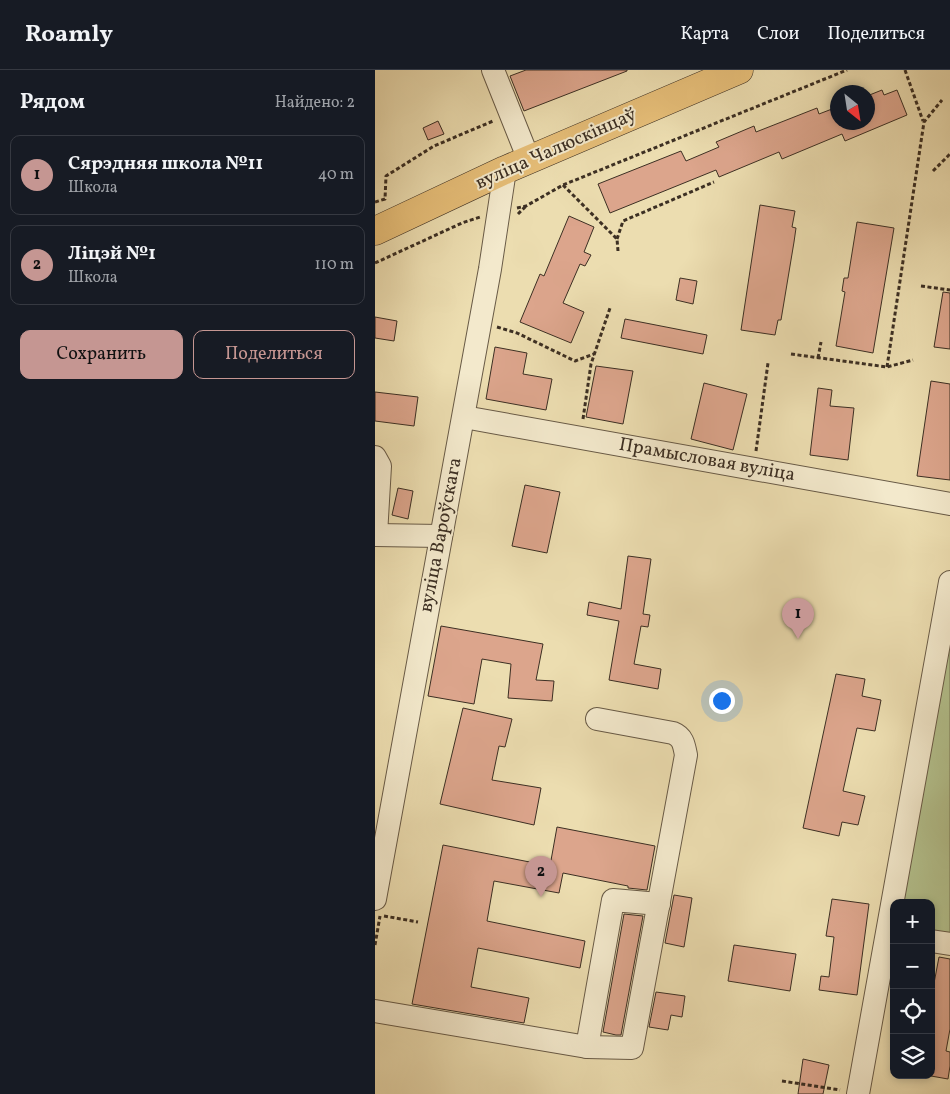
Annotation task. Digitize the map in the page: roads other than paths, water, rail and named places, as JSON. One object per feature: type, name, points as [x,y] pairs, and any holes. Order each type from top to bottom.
[{"type":"main road","name":"вуліца Чалюскінцаў","points":[[375,230],[517,165],[739,70]]},
{"type":"street","points":[[493,70],[510,114],[517,165]]},
{"type":"street","name":"вуліца Вароўскага","points":[[380,908],[385,789],[441,536],[500,211],[517,165]]},
{"type":"street","name":"Прамысловая вуліца","points":[[464,417],[950,504]]},
{"type":"street","points":[[375,457],[380,466],[376,535],[441,536]]},
{"type":"street","points":[[896,899],[950,582]]},
{"type":"street","points":[[375,1010],[587,1047],[632,1048],[686,755],[684,744],[679,735],[673,732],[597,719]]},
{"type":"street","points":[[587,1047],[613,900],[659,904]]},
{"type":"street","points":[[853,1093],[890,935]]},
{"type":"street","points":[[935,942],[950,944]]},
{"type":"place","name":"Сярэдняя школа №11","points":[[798,639]]},
{"type":"place","name":"Ліцэй №1","points":[[541,897]]}]
